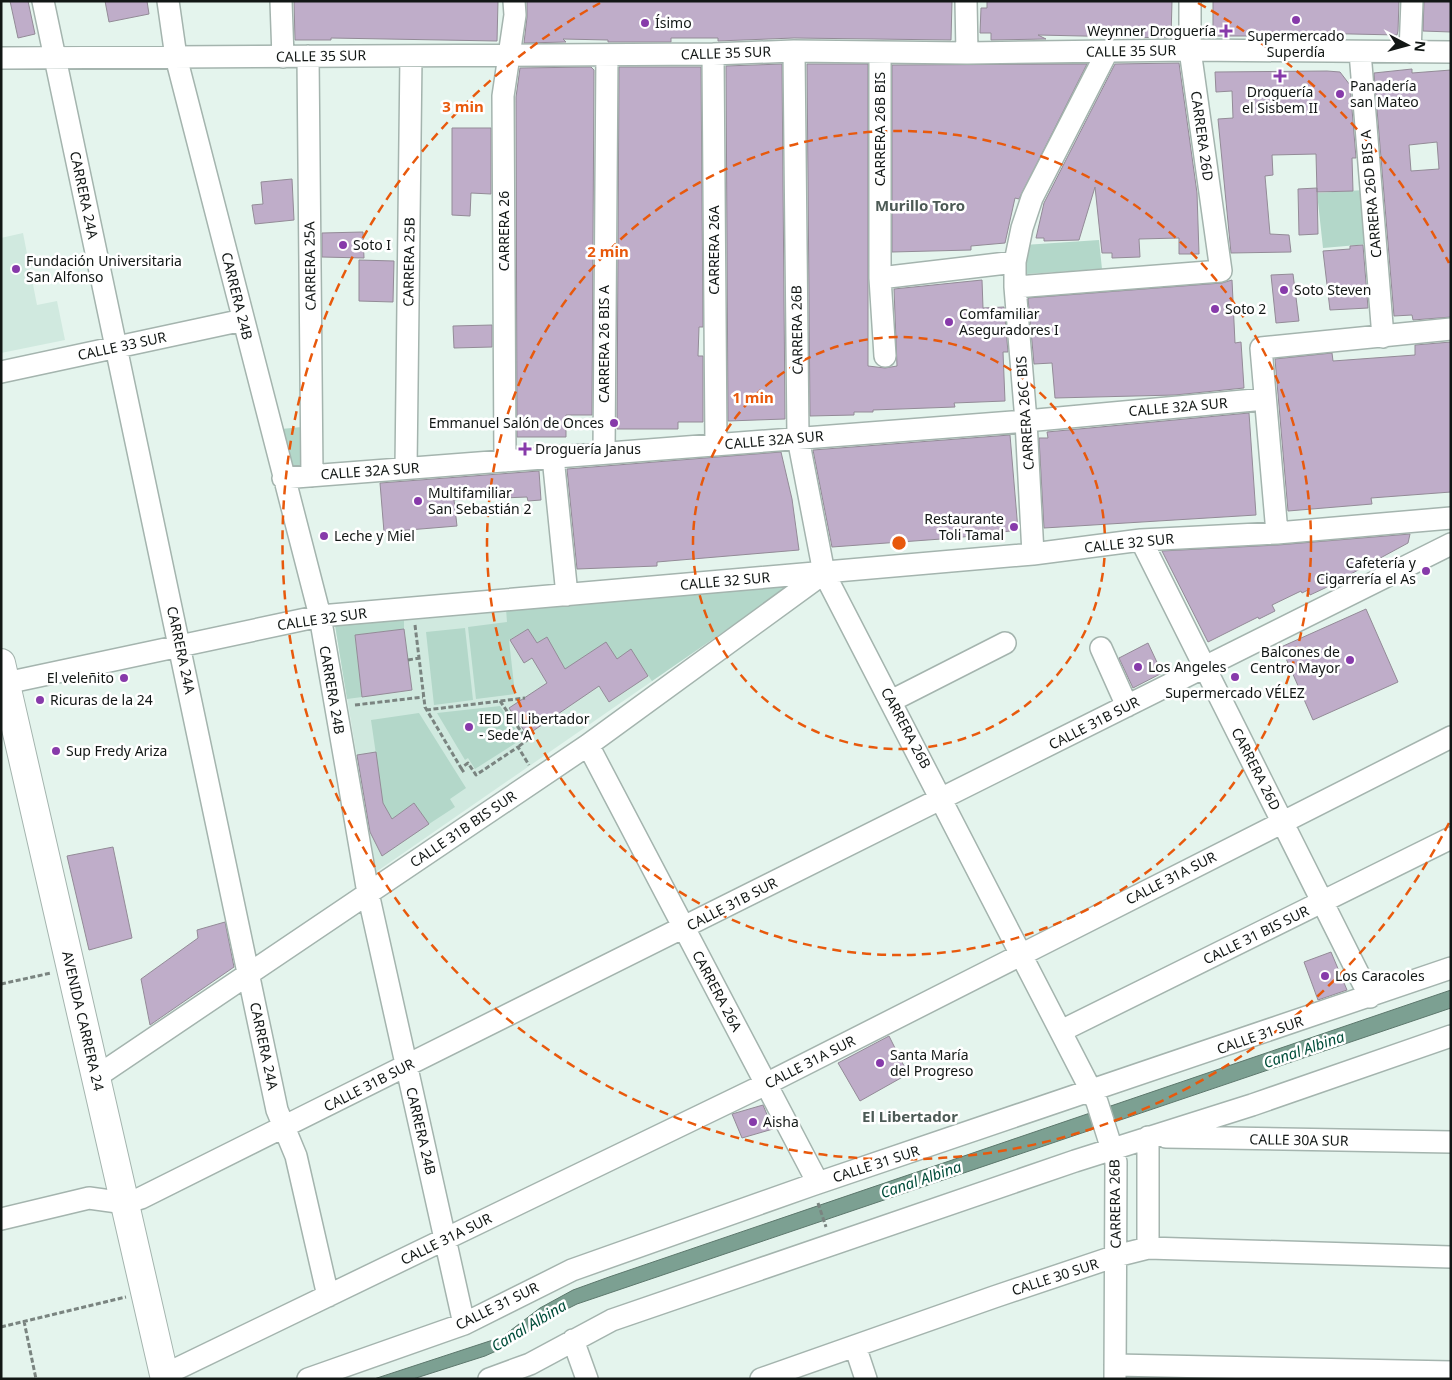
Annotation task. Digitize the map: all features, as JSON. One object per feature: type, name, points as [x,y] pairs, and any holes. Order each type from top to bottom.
[{"type":"main road","name":"AVENIDA CARRERA 24","points":[[4,673],[96,1077],[128,1297],[159,1378]]},
{"type":"main road","name":"AVENIDA CARRERA 24","points":[[1,743],[54,972],[115,1201],[159,1378]]},
{"type":"street","name":"CARRERA 24A","points":[[43,1],[278,1110],[296,1156],[328,1296]]},
{"type":"street","name":"CARRERA 24B","points":[[168,1],[176,57],[320,616],[368,893],[464,1324]]},
{"type":"street","points":[[281,1],[283,57]]},
{"type":"street","name":"CARRERA 26","points":[[505,461],[503,96],[515,15],[514,1]]},
{"type":"street","points":[[966,1],[967,53]]},
{"type":"street","name":"CARRERA 26D","points":[[1015,287],[1221,271],[1190,50],[1190,1]]},
{"type":"street","points":[[1410,52],[1412,1]]},
{"type":"street","name":"CALLE 35 SUR","points":[[1,58],[607,55],[794,51],[967,53],[1190,50],[1451,52]]},
{"type":"street","name":"CARRERA 26B","points":[[794,51],[798,438],[824,573],[943,798],[1095,1097],[1110,1140],[1117,1179],[1115,1372]]},
{"type":"street","name":"CARRERA 26B BIS","points":[[880,52],[880,278],[885,356]]},
{"type":"street","name":"CARRERA 26C BIS","points":[[1033,554],[1026,422],[1015,287],[1015,262],[1022,228],[1032,198],[1108,52]]},
{"type":"street","name":"CARRERA 26D BIS A","points":[[1360,52],[1383,337]]},
{"type":"street","name":"CARRERA 26A","points":[[713,54],[716,445]]},
{"type":"street","name":"CARRERA 26 BIS A","points":[[604,453],[607,55]]},
{"type":"street","name":"CARRERA 25A","points":[[308,56],[312,476]]},
{"type":"street","name":"CARRERA 25B","points":[[406,468],[412,56]]},
{"type":"street","points":[[880,278],[1015,262]]},
{"type":"street","name":"CALLE 33 SUR","points":[[1,372],[243,320]]},
{"type":"street","points":[[1277,533],[1261,348],[1451,329]]},
{"type":"street","name":"CALLE 32A SUR","points":[[283,478],[1026,422],[1265,399]]},
{"type":"street","points":[[554,457],[567,594]]},
{"type":"street","points":[[1444,518],[1450,546]]},
{"type":"street","name":"CALLE 32 SUR","points":[[4,673],[180,644],[320,616],[1033,554],[1141,540],[1277,533],[1444,518]]},
{"type":"street","name":"CARRERA 26D","points":[[1141,540],[1370,997]]},
{"type":"street","name":"CALLE 31B SUR","points":[[1,1219],[89,1198],[115,1201],[142,1198],[1450,546]]},
{"type":"street","name":"CALLE 31B BIS SUR","points":[[96,1077],[588,745],[824,573]]},
{"type":"street","points":[[892,701],[1005,643]]},
{"type":"street","points":[[1101,648],[1128,706]]},
{"type":"street","name":"CALLE 31A SUR","points":[[159,1378],[766,1084],[1451,737]]},
{"type":"street","name":"CARRERA 26A","points":[[588,745],[766,1084],[818,1194]]},
{"type":"street","name":"CALLE 31 BIS SUR","points":[[1061,1031],[1451,838]]},
{"type":"street","name":"CALLE 31 SUR","points":[[308,1379],[464,1324],[572,1270],[818,1194],[1095,1097],[1451,968]]},
{"type":"street","points":[[489,1379],[530,1364],[612,1320],[1110,1140],[1148,1137],[1252,1104],[1451,1036]]},
{"type":"street","points":[[1148,1137],[1148,1248]]},
{"type":"street","name":"CALLE 30A SUR","points":[[1148,1137],[1451,1142]]},
{"type":"street","name":"CALLE 30 SUR","points":[[762,1379],[1116,1256],[1148,1248],[1451,1257]]},
{"type":"street","points":[[573,1340],[587,1379]]},
{"type":"street","points":[[855,1346],[866,1379]]},
{"type":"street","points":[[1115,1372],[1451,1372]]},
{"type":"path","points":[[425,624],[415,625],[426,710],[465,774]]},
{"type":"path","points":[[408,660],[419,658]]},
{"type":"path","points":[[356,715],[355,705],[423,696]]},
{"type":"path","points":[[426,710],[525,698]]},
{"type":"path","points":[[461,768],[468,763],[476,775],[527,740],[500,701]]},
{"type":"path","points":[[518,747],[533,770]]},
{"type":"path","points":[[1,984],[54,972]]},
{"type":"path","points":[[818,1194],[826,1225]]},
{"type":"path","points":[[1,1326],[128,1297]]},
{"type":"path","points":[[24,1321],[36,1379]]},
{"type":"shaded area","points":[[1364,190],[1369,244],[1323,248],[1317,193]]},
{"type":"shaded area","name":"Fundación Universitaria San Alfonso","points":[[23,233],[37,305],[57,301],[65,340],[1,353],[1,238]]},
{"type":"shaded area","points":[[1099,240],[1102,269],[1027,274],[1024,245]]},
{"type":"shaded area","points":[[312,426],[312,476],[283,478],[271,430]]},
{"type":"shaded area","name":"IED El Libertador - Sede A","points":[[794,583],[376,872],[335,625]]},
{"type":"shaded area","points":[[794,583],[652,681],[631,650],[617,659],[565,669],[547,637],[537,643],[528,629],[509,640],[515,694],[476,699],[468,627],[507,622],[506,609]]},
{"type":"shaded area","points":[[404,618],[404,629],[355,635],[362,697],[347,699],[335,625]]},
{"type":"shaded area","points":[[465,628],[473,700],[434,705],[426,632]]},
{"type":"shaded area","points":[[500,706],[522,739],[475,769],[468,758],[465,760],[437,713]]},
{"type":"shaded area","points":[[419,713],[466,788],[450,799],[455,807],[429,824],[414,803],[392,819],[383,803],[371,720]]},
{"type":"water","name":"Canal Albina","points":[[1451,990],[1451,1008],[577,1304],[547,1319],[505,1347],[485,1356],[413,1379],[374,1379],[502,1337],[540,1308],[573,1290]]},
{"type":"building","points":[[10,1],[28,1],[35,34],[18,38]]},
{"type":"building","points":[[105,1],[147,1],[149,14],[109,22]]},
{"type":"building","points":[[294,1],[498,1],[497,41],[331,38],[331,40],[295,40]]},
{"type":"building","points":[[527,1],[952,1],[951,40],[794,38],[718,41],[718,38],[671,38],[671,42],[608,42],[608,40],[563,39],[566,42],[524,43]]},
{"type":"building","points":[[987,1],[1172,1],[1171,38],[1038,35],[1046,39],[991,40],[991,33],[980,33],[981,8],[987,8]]},
{"type":"building","points":[[1213,1],[1399,1],[1398,31],[1397,35],[1261,32],[1260,36],[1213,36]]},
{"type":"building","points":[[1424,1],[1451,1],[1451,32],[1423,31]]},
{"type":"building","points":[[1179,63],[1197,193],[1199,254],[1179,254],[1179,238],[1139,239],[1140,257],[1112,258],[1112,253],[1102,253],[1095,187],[1079,240],[1044,241],[1044,238],[1036,238],[1044,203],[1115,64]]},
{"type":"building","points":[[782,64],[785,419],[728,421],[726,66]]},
{"type":"building","points":[[807,64],[868,64],[868,366],[885,368],[897,366],[894,289],[982,280],[983,308],[1004,307],[1008,352],[1003,352],[1005,401],[954,403],[955,407],[873,410],[873,412],[854,412],[854,415],[810,416]]},
{"type":"building","points":[[1087,64],[1019,199],[1015,198],[1005,243],[971,246],[971,250],[892,252],[892,65]]},
{"type":"building","points":[[591,67],[594,70],[592,415],[566,415],[566,437],[517,437],[516,97],[520,68]]},
{"type":"building","points":[[619,67],[701,67],[703,327],[699,327],[698,356],[703,356],[703,422],[678,422],[678,429],[617,429]]},
{"type":"building","points":[[1412,69],[1412,73],[1451,70],[1451,317],[1413,320],[1412,315],[1394,316],[1374,73]],"holes":[[[1437,142],[1439,169],[1411,171],[1409,145]]]},
{"type":"building","points":[[1215,72],[1340,72],[1350,85],[1356,158],[1352,158],[1353,191],[1317,192],[1316,154],[1272,155],[1273,175],[1265,176],[1270,234],[1289,235],[1291,252],[1231,253],[1218,119],[1233,118],[1232,91],[1216,92]]},
{"type":"building","points":[[452,128],[491,128],[491,194],[471,193],[470,216],[452,215]]},
{"type":"building","points":[[292,179],[294,220],[255,224],[252,205],[263,204],[261,182]]},
{"type":"building","points":[[1317,188],[1318,234],[1299,235],[1298,189]]},
{"type":"building","name":"Soto I","points":[[363,232],[364,258],[322,257],[322,233]]},
{"type":"building","points":[[1363,245],[1368,308],[1330,310],[1323,251],[1350,249],[1350,246]]},
{"type":"building","points":[[359,260],[394,261],[393,302],[359,301]]},
{"type":"building","name":"Soto Steven","points":[[1293,274],[1299,321],[1276,323],[1271,275]]},
{"type":"building","points":[[1232,280],[1235,343],[1241,342],[1244,388],[1175,395],[1055,398],[1052,363],[1034,364],[1028,298],[1222,283]]},
{"type":"building","points":[[492,325],[492,347],[454,348],[453,326]]},
{"type":"building","points":[[1451,342],[1451,492],[1371,498],[1372,504],[1288,511],[1275,359],[1332,353],[1333,361],[1415,355],[1415,345]]},
{"type":"building","points":[[1249,413],[1256,515],[1044,528],[1039,438],[1048,438],[1047,432]]},
{"type":"building","points":[[1010,435],[1018,530],[955,538],[832,547],[813,450]]},
{"type":"building","points":[[781,452],[792,499],[799,550],[657,562],[657,566],[577,569],[567,469]]},
{"type":"building","name":"Multifamiliar San Sebastián 2","points":[[539,471],[541,500],[528,501],[527,497],[454,500],[457,526],[384,532],[380,483]]},
{"type":"building","points":[[1410,534],[1408,543],[1325,588],[1310,595],[1308,590],[1302,593],[1301,591],[1272,605],[1275,611],[1259,619],[1258,617],[1208,642],[1162,551],[1278,545]]},
{"type":"building","name":"Balcones de Centro Mayor","points":[[1366,609],[1398,682],[1313,720],[1281,647]]},
{"type":"building","points":[[404,629],[412,690],[362,697],[355,635]]},
{"type":"building","points":[[528,629],[537,643],[547,637],[565,669],[606,642],[617,659],[631,649],[648,676],[609,702],[599,686],[527,735],[509,708],[547,683],[532,658],[524,663],[510,640]]},
{"type":"building","name":"Los Angeles","points":[[1148,643],[1162,673],[1133,688],[1119,658]]},
{"type":"building","points":[[376,752],[383,803],[392,819],[414,803],[429,824],[382,856],[370,832],[357,755]]},
{"type":"building","points":[[113,847],[132,938],[89,950],[67,856]]},
{"type":"building","points":[[225,922],[234,967],[150,1025],[141,979],[198,938],[197,930]]},
{"type":"building","name":"Los Caracoles","points":[[1331,952],[1347,990],[1318,1000],[1304,962]]},
{"type":"building","name":"Santa María del Progreso","points":[[889,1036],[908,1074],[860,1101],[838,1063]]},
{"type":"building","name":"Aisha","points":[[763,1105],[773,1129],[742,1138],[732,1114]]},
{"type":"place","name":"Supermercado Superdía","points":[[1296,20]]},
{"type":"place","name":"Ísimo","points":[[645,23]]},
{"type":"place","name":"Weynner Droguería","points":[[1226,31]]},
{"type":"place","name":"Droguería el Sisbem II","points":[[1280,76]]},
{"type":"place","name":"Panadería san Mateo","points":[[1340,94]]},
{"type":"place","name":"Soto I","points":[[343,245]]},
{"type":"place","name":"Fundación Universitaria San Alfonso","points":[[16,269]]},
{"type":"place","name":"Soto Steven","points":[[1284,290]]},
{"type":"place","name":"Soto 2","points":[[1215,309]]},
{"type":"place","name":"Comfamiliar Aseguradores I","points":[[949,322]]},
{"type":"place","name":"Emmanuel Salón de Onces","points":[[614,423]]},
{"type":"place","name":"Droguería Janus","points":[[525,449]]},
{"type":"place","name":"Multifamiliar San Sebastián 2","points":[[418,501]]},
{"type":"place","name":"Restaurante Toli Tamal","points":[[1014,527]]},
{"type":"place","name":"Leche y Miel","points":[[324,536]]},
{"type":"place","name":"Cafetería y Cigarrería el As","points":[[1426,571]]},
{"type":"place","name":"Balcones de Centro Mayor","points":[[1350,660]]},
{"type":"place","name":"Los Angeles","points":[[1138,667]]},
{"type":"place","name":"Supermercado VÉLEZ","points":[[1235,677]]},
{"type":"place","name":"El veleñito","points":[[124,678]]},
{"type":"place","name":"Ricuras de la 24","points":[[40,700]]},
{"type":"place","name":"IED El Libertador - Sede A","points":[[469,727]]},
{"type":"place","name":"Sup Fredy Ariza","points":[[56,751]]},
{"type":"place","name":"Los Caracoles","points":[[1325,976]]},
{"type":"place","name":"Santa María del Progreso","points":[[880,1063]]},
{"type":"place","name":"Aisha","points":[[753,1122]]},
{"type":"district","name":"Murillo Toro","points":[[920,206]]},
{"type":"district","name":"El Libertador","points":[[910,1117]]}]
